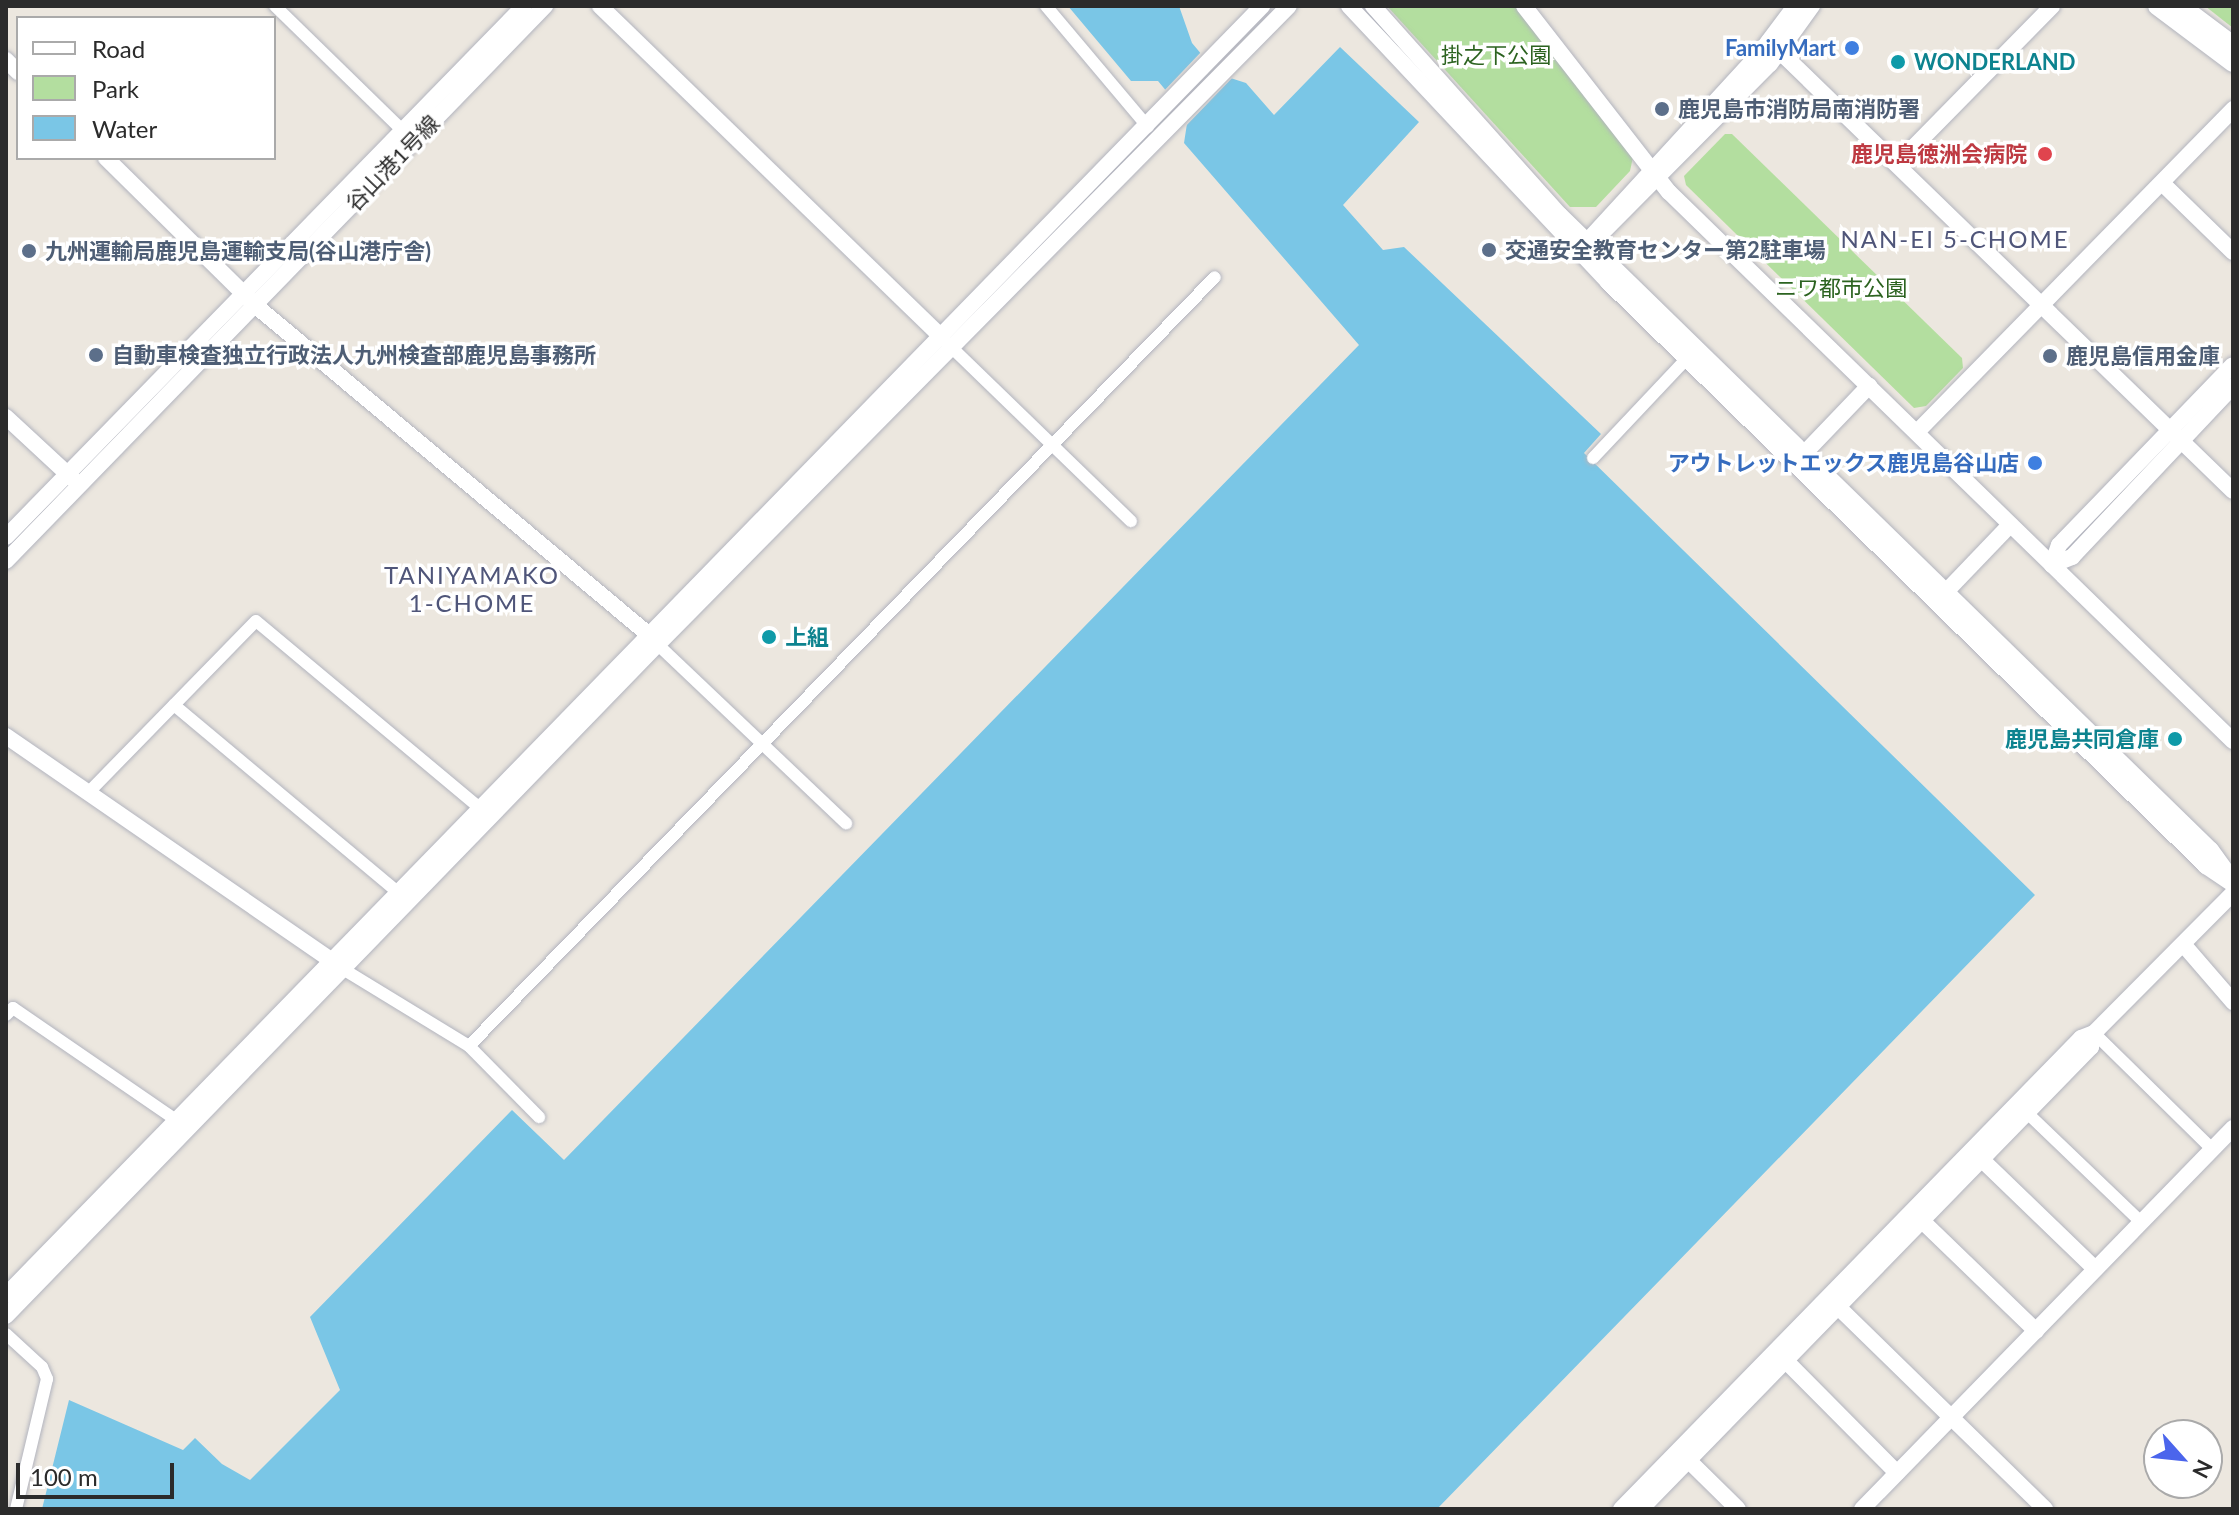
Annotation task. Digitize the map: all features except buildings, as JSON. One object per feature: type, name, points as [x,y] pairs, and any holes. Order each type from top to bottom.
[{"type":"main road","points":[[2157,6],[2233,63]]},
{"type":"main road","points":[[2181,6],[2233,45]]},
{"type":"street","points":[[275,6],[407,135]]},
{"type":"street","name":"谷山港1号線","points":[[6,561],[81,485],[524,6]]},
{"type":"street","name":"谷山港1号線","points":[[407,135],[545,6]]},
{"type":"street","points":[[600,6],[1131,521]]},
{"type":"street","points":[[1046,6],[1148,127]]},
{"type":"street","points":[[1224,58],[1262,6]]},
{"type":"street","points":[[6,1295],[183,1125],[339,967],[653,640],[1224,58],[1289,6]]},
{"type":"street","points":[[1349,6],[1691,354],[1941,597],[2211,850],[2233,882]]},
{"type":"street","points":[[1373,6],[1586,246]]},
{"type":"street","points":[[1774,46],[1795,6]]},
{"type":"street","points":[[1586,246],[1812,6]]},
{"type":"street","points":[[1897,164],[2052,6]]},
{"type":"street","points":[[1528,7],[1656,174],[2233,741]]},
{"type":"street","points":[[1774,46],[2233,491]]},
{"type":"street","points":[[1917,432],[2233,109]]},
{"type":"street","points":[[945,342],[1148,127],[1166,117]]},
{"type":"street","points":[[108,160],[250,300],[653,640],[846,823]]},
{"type":"street","points":[[2162,183],[2233,252]]},
{"type":"street","points":[[469,1046],[1215,277]]},
{"type":"street","name":"谷山港1号線","points":[[6,537],[67,473],[250,300]]},
{"type":"street","points":[[1593,458],[1691,354]]},
{"type":"street","points":[[2052,565],[2072,557],[2233,365]]},
{"type":"street","points":[[1799,458],[1869,386]]},
{"type":"street","points":[[2175,434],[2233,386]]},
{"type":"street","points":[[6,417],[81,485]]},
{"type":"street","points":[[1941,597],[2010,525]]},
{"type":"street","points":[[88,793],[256,621],[481,809]]},
{"type":"street","points":[[339,967],[400,894],[481,809],[653,640]]},
{"type":"street","points":[[174,705],[400,894]]},
{"type":"street","points":[[6,736],[339,967],[469,1046],[539,1117]]},
{"type":"street","points":[[1621,1509],[1683,1456],[2022,1108],[2081,1038],[2094,1033],[2233,893]]},
{"type":"street","points":[[2183,944],[2233,1002]]},
{"type":"street","points":[[6,1015],[13,1008],[183,1125]]},
{"type":"street","points":[[2094,1033],[2212,1149]]},
{"type":"street","points":[[2022,1108],[2141,1222]]},
{"type":"street","points":[[6,1316],[183,1125]]},
{"type":"street","points":[[1862,1509],[2233,1128]]},
{"type":"street","points":[[1977,1154],[2095,1269]]},
{"type":"street","points":[[1916,1216],[2036,1331]]},
{"type":"street","points":[[1833,1302],[2045,1509]]},
{"type":"street","points":[[6,1334],[42,1367],[47,1379],[16,1509]]},
{"type":"street","points":[[1781,1356],[1897,1473]]},
{"type":"street","points":[[1641,1509],[1683,1456]]},
{"type":"street","points":[[1683,1456],[1738,1509]]},
{"type":"green space","name":"掛之下公園","points":[[1387,6],[1515,6],[1633,157],[1630,171],[1596,207],[1570,207]]},
{"type":"green space","points":[[2205,6],[2233,6],[2233,28]]},
{"type":"green space","name":"ニワ都市公園","points":[[1725,134],[1732,134],[1962,358],[1963,368],[1926,406],[1914,408],[1686,185],[1684,176]]},
{"type":"water","points":[[1068,6],[1179,6],[1192,43],[1218,74],[1246,83],[1274,115],[1340,47],[1419,122],[1343,205],[1383,250],[1404,247],[1601,434],[1584,453],[2035,895],[1437,1509],[42,1509],[69,1400],[183,1450],[195,1438],[222,1464],[250,1480],[340,1390],[310,1317],[512,1110],[564,1160],[1359,345],[1184,143],[1188,117],[1158,81],[1131,81]]},
{"type":"pier","points":[[1203,50],[1221,71],[1235,75],[1182,130],[1184,118],[1162,93]]},
{"type":"place","name":"FamilyMart","points":[[1852,48]]},
{"type":"place","name":"WONDERLAND","points":[[1898,62]]},
{"type":"place","name":"鹿児島市消防局南消防署","points":[[1662,109]]},
{"type":"place","name":"鹿児島徳洲会病院","points":[[2045,154]]},
{"type":"place","name":"交通安全教育センター第2駐車場","points":[[1489,250]]},
{"type":"place","name":"九州運輸局鹿児島運輸支局(谷山港庁舎)","points":[[29,251]]},
{"type":"place","name":"自動車検査独立行政法人九州検査部鹿児島事務所","points":[[96,355]]},
{"type":"place","name":"鹿児島信用金庫","points":[[2050,356]]},
{"type":"place","name":"アウトレットエックス鹿児島谷山店","points":[[2035,463]]},
{"type":"place","name":"上組","points":[[769,637]]},
{"type":"place","name":"鹿児島共同倉庫","points":[[2175,739]]},
{"type":"district","name":"NAN-EI 5-CHOME","points":[[1955,239]]},
{"type":"district","name":"TANIYAMAKO 1-CHOME","points":[[472,589]]}]
